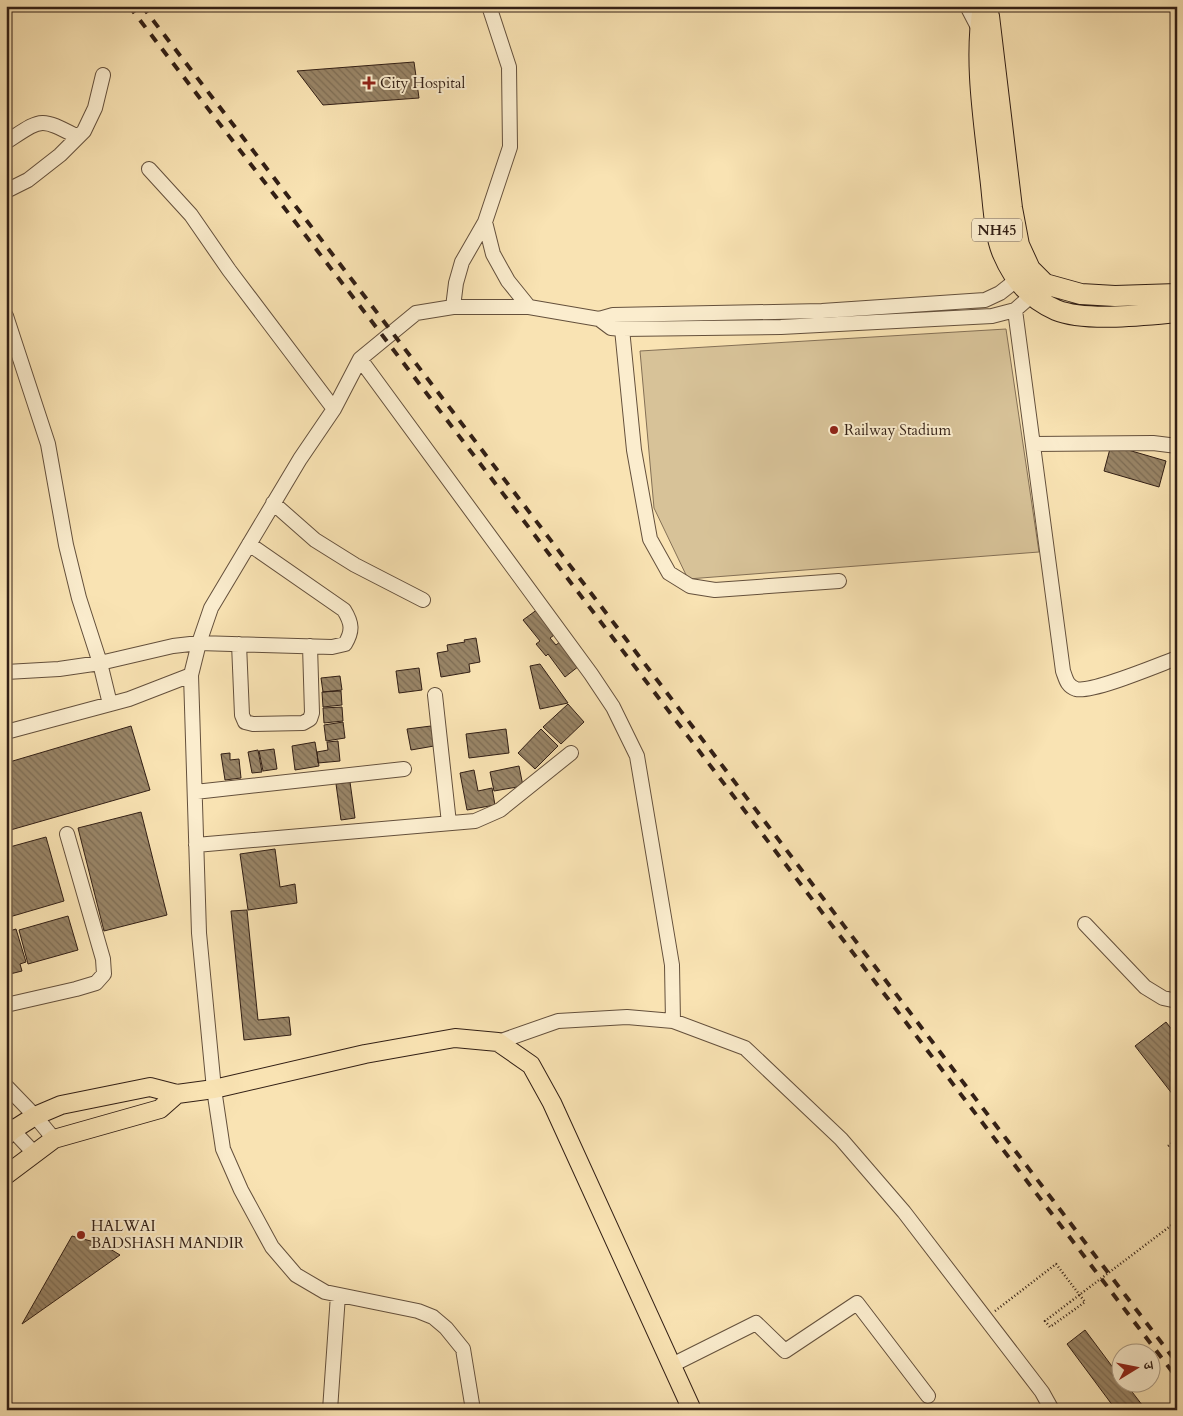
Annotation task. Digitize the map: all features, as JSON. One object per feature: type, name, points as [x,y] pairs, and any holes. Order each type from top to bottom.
[{"type":"highway","name":"NH45","points":[[983,6],[1023,275],[1056,310],[1075,316],[1132,316],[1177,312]]},
{"type":"highway","name":"NH45","points":[[986,33],[988,6]]},
{"type":"highway","name":"NH45","points":[[1038,290],[1115,296],[1177,294]]},
{"type":"main road","points":[[8,1130],[61,1105],[150,1087],[177,1094],[214,1089],[365,1054],[455,1038],[498,1042],[531,1065],[552,1103],[692,1410]]},
{"type":"main road","points":[[6,1175],[54,1139],[160,1108],[177,1094]]},
{"type":"street","points":[[453,307],[456,283],[462,262],[485,222],[510,147],[509,67],[489,6]]},
{"type":"street","points":[[967,6],[986,33]]},
{"type":"street","points":[[6,191],[28,180],[60,155],[84,131],[94,108],[102,75]]},
{"type":"street","points":[[6,142],[32,125],[41,122],[51,123],[78,137]]},
{"type":"street","points":[[149,169],[191,216],[229,270],[334,409]]},
{"type":"street","points":[[485,222],[493,254],[508,281],[529,307]]},
{"type":"street","points":[[473,1410],[463,1349],[446,1328],[434,1317],[418,1311],[325,1292],[296,1275],[272,1247],[241,1190],[223,1148],[214,1089],[199,932],[190,674],[211,608],[273,503],[334,409],[360,360],[416,313],[453,307],[529,307],[599,319],[613,315],[822,312],[985,300],[1000,293],[1023,275]]},
{"type":"street","points":[[599,319],[610,328],[622,329],[781,327],[992,316],[1015,310],[1038,290]]},
{"type":"street","points":[[1015,310],[1063,671],[1068,684],[1077,689],[1093,688],[1177,658]]},
{"type":"street","points":[[6,316],[40,414],[48,444],[66,545],[79,598],[100,663],[110,704]]},
{"type":"street","points":[[622,329],[634,450],[650,539],[669,574],[690,586],[715,590],[839,581]]},
{"type":"street","points":[[360,360],[591,674],[613,707],[637,756],[672,965],[673,1021]]},
{"type":"street","points":[[1033,444],[1153,443],[1177,446]]},
{"type":"street","points":[[273,503],[315,540],[355,565],[423,600]]},
{"type":"street","points":[[6,672],[59,669],[100,663],[173,646],[239,644],[332,647],[346,644],[351,636],[350,619],[344,610],[249,544]]},
{"type":"street","points":[[239,644],[242,715],[245,722],[253,724],[303,723],[310,719],[312,713],[310,646]]},
{"type":"street","points":[[6,732],[129,699],[190,674]]},
{"type":"street","points":[[435,695],[449,824]]},
{"type":"street","points":[[196,844],[475,821],[500,810],[571,753]]},
{"type":"street","points":[[195,792],[404,770]]},
{"type":"street","points":[[6,1005],[76,990],[96,983],[104,974],[103,959],[67,834]]},
{"type":"street","points":[[1085,924],[1145,987],[1162,998],[1177,1001]]},
{"type":"street","points":[[498,1042],[558,1021],[627,1017],[673,1021],[744,1048],[841,1139],[904,1212],[1042,1392],[1052,1410]]},
{"type":"street","points":[[6,1086],[54,1139]]},
{"type":"street","points":[[8,1130],[34,1153]]},
{"type":"street","points":[[330,1410],[338,1295]]},
{"type":"street","points":[[672,1365],[756,1323],[785,1350],[857,1303],[928,1396]]},
{"type":"path","points":[[1168,1146],[1177,1140]]},
{"type":"path","points":[[986,1318],[1056,1264],[1085,1302],[1050,1328],[1045,1321],[1177,1221]]},
{"type":"shaded area","name":"Railway Stadium","points":[[1006,329],[1039,552],[688,579],[654,508],[640,351]]},
{"type":"building","points":[[414,62],[419,98],[323,105],[297,71]]},
{"type":"building","points":[[1111,445],[1166,461],[1159,487],[1104,471]]},
{"type":"building","points":[[538,609],[557,633],[550,638],[556,645],[561,641],[579,666],[565,677],[548,654],[546,656],[536,644],[540,641],[523,620]]},
{"type":"building","points":[[476,638],[480,662],[469,664],[470,672],[441,677],[437,653],[448,651],[447,645]]},
{"type":"building","points":[[540,664],[568,703],[540,709],[530,666]]},
{"type":"building","points":[[419,668],[422,690],[399,693],[396,671]]},
{"type":"building","points":[[340,676],[342,690],[323,692],[321,678]]},
{"type":"building","points":[[341,691],[342,705],[323,707],[322,692]]},
{"type":"building","points":[[568,704],[584,722],[561,744],[543,727]]},
{"type":"building","points":[[342,707],[343,721],[324,723],[323,708]]},
{"type":"building","points":[[343,722],[345,738],[326,741],[324,725]]},
{"type":"building","points":[[131,726],[150,790],[7,831],[6,763]]},
{"type":"building","points":[[431,726],[434,746],[411,750],[407,729]]},
{"type":"building","points":[[506,729],[509,753],[469,758],[466,734]]},
{"type":"building","points":[[541,729],[558,746],[535,769],[518,753]]},
{"type":"building","points":[[338,741],[340,761],[318,763],[317,752],[328,750],[327,742]]},
{"type":"building","points":[[315,742],[319,766],[295,770],[292,746]]},
{"type":"building","points":[[274,749],[277,769],[263,771],[259,751]]},
{"type":"building","points":[[258,750],[262,772],[252,773],[248,752]]},
{"type":"building","points":[[230,753],[230,760],[239,759],[241,778],[225,780],[221,754]]},
{"type":"building","points":[[519,766],[523,786],[494,791],[490,772]]},
{"type":"building","points":[[474,770],[478,791],[492,788],[495,805],[467,810],[460,773]]},
{"type":"building","points":[[350,782],[355,818],[341,820],[336,784]]},
{"type":"building","points":[[141,812],[167,915],[104,931],[78,828]]},
{"type":"building","points":[[46,837],[64,901],[6,918],[6,848]]},
{"type":"building","points":[[275,849],[280,887],[295,884],[297,903],[248,910],[240,854]]},
{"type":"building","points":[[247,910],[258,1020],[289,1017],[291,1035],[244,1040],[231,911]]},
{"type":"building","points":[[68,916],[78,950],[28,964],[19,930]]},
{"type":"building","points":[[16,929],[26,962],[20,964],[22,971],[6,975],[6,932]]},
{"type":"building","points":[[1166,1022],[1177,1036],[1177,1100],[1135,1046]]},
{"type":"building","points":[[72,1236],[102,1244],[120,1255],[22,1324]]},
{"type":"building","points":[[1085,1330],[1110,1364],[1110,1394],[1134,1394],[1146,1410],[1116,1410],[1067,1344]]},
{"type":"railway","points":[[129,6],[1177,1378]]},
{"type":"railway","points":[[142,6],[1177,1363]]},
{"type":"place","name":"City Hospital","points":[[369,83]]},
{"type":"place","name":"Railway Stadium","points":[[834,430]]},
{"type":"place","name":"HALWAI BADSHASH MANDIR","points":[[81,1235]]}]
